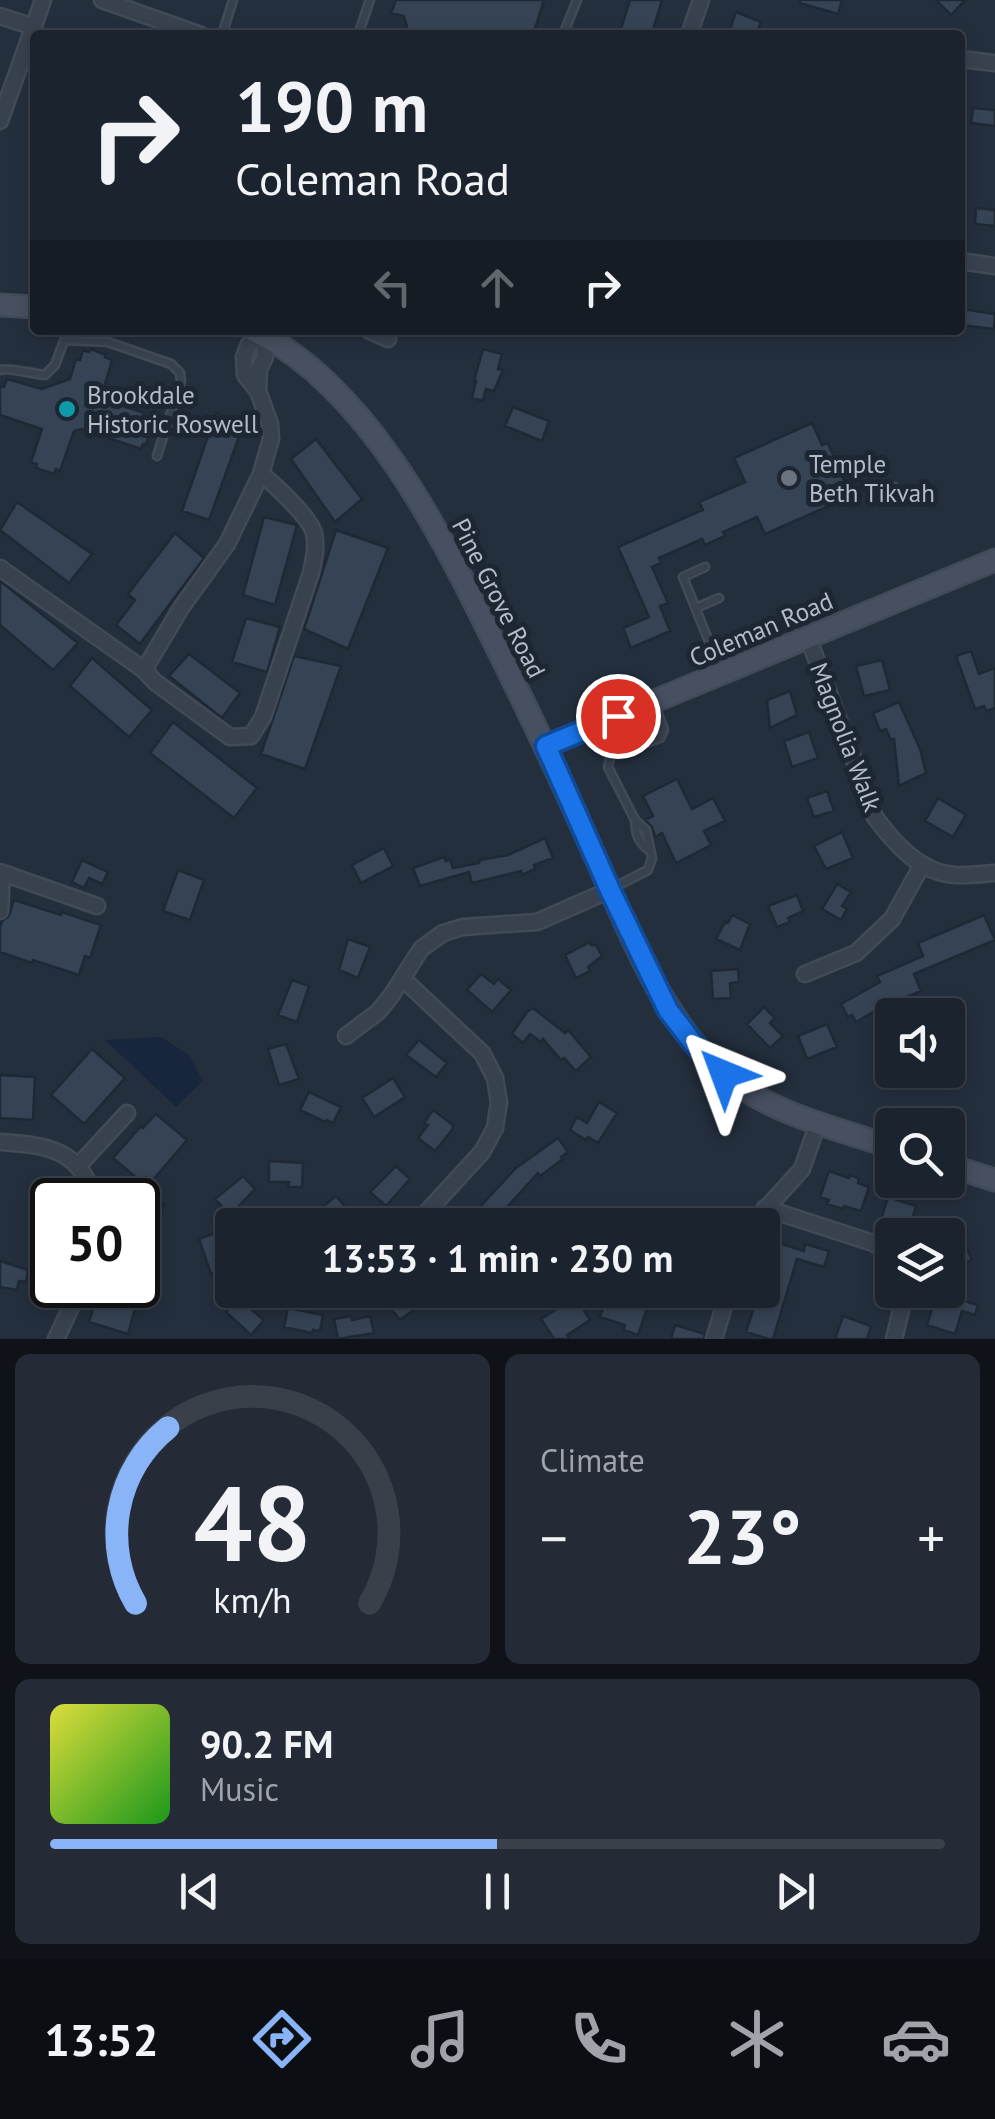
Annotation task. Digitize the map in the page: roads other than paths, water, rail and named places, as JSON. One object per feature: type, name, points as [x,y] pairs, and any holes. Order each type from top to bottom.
[{"type":"main road","points":[[0,305],[30,307]]},
{"type":"main road","name":"Pine Grove Road","points":[[265,335],[306,363],[354,412],[400,470],[439,533],[546,746],[668,1010],[694,1044],[724,1074],[751,1093],[818,1123],[875,1141]]},
{"type":"main road","name":"Coleman Road","points":[[546,746],[995,560]]},
{"type":"main road","points":[[965,1170],[995,1180]]},
{"type":"street","points":[[33,30],[43,0]]},
{"type":"street","points":[[102,0],[187,30]]},
{"type":"street","points":[[691,30],[700,0]]},
{"type":"street","points":[[0,16],[34,27]]},
{"type":"street","points":[[0,121],[30,38]]},
{"type":"street","points":[[965,60],[995,63]]},
{"type":"street","points":[[965,261],[995,266]]},
{"type":"street","points":[[144,670],[181,608],[228,544],[260,474],[271,440],[267,412],[258,391],[259,369],[265,357],[261,335]]},
{"type":"street","points":[[378,335],[388,340]]},
{"type":"street","points":[[0,568],[144,670],[230,737],[252,736],[263,717],[316,550],[313,529],[278,487],[260,474]]},
{"type":"street","name":"Magnolia Walk","points":[[808,637],[875,816],[893,841],[922,865]]},
{"type":"street","points":[[804,974],[856,952],[868,942],[892,919],[922,865],[952,876],[995,873]]},
{"type":"street","points":[[0,911],[1,872],[97,906]]},
{"type":"street","points":[[346,1036],[378,1012],[421,950],[443,933],[463,927],[538,922],[610,890]]},
{"type":"street","points":[[402,979],[482,1053],[495,1078],[499,1102],[495,1128],[482,1152],[431,1208]]},
{"type":"street","points":[[79,1166],[127,1114]]},
{"type":"street","points":[[766,1208],[802,1169],[818,1123]]},
{"type":"street","points":[[0,1142],[32,1144],[65,1154],[79,1166],[84,1178]]},
{"type":"street","points":[[780,1213],[875,1244]]},
{"type":"street","points":[[56,1339],[72,1308]]},
{"type":"street","points":[[714,1339],[723,1308]]},
{"type":"street","points":[[894,1339],[902,1308]]},
{"type":"lane","points":[[223,30],[232,0]]},
{"type":"lane","points":[[360,30],[370,0]]},
{"type":"lane","points":[[565,30],[576,0]]},
{"type":"lane","points":[[0,370],[45,375],[55,365],[67,335]]},
{"type":"lane","points":[[66,340],[108,342],[177,368],[182,381],[158,456]]},
{"type":"lane","points":[[874,496],[894,488]]},
{"type":"lane","points":[[705,566],[682,577],[721,673]]},
{"type":"lane","points":[[696,608],[720,598]]},
{"type":"lane","points":[[610,890],[648,870],[652,858],[646,830],[635,820],[608,762],[611,755],[660,738],[664,730],[654,701]]},
{"type":"water","points":[[161,1037],[189,1055],[203,1081],[176,1107],[105,1040]]},
{"type":"place","name":"Brookdale Historic Roswell","points":[[67,409]]},
{"type":"place","name":"Temple Beth Tikvah","points":[[789,478]]}]
